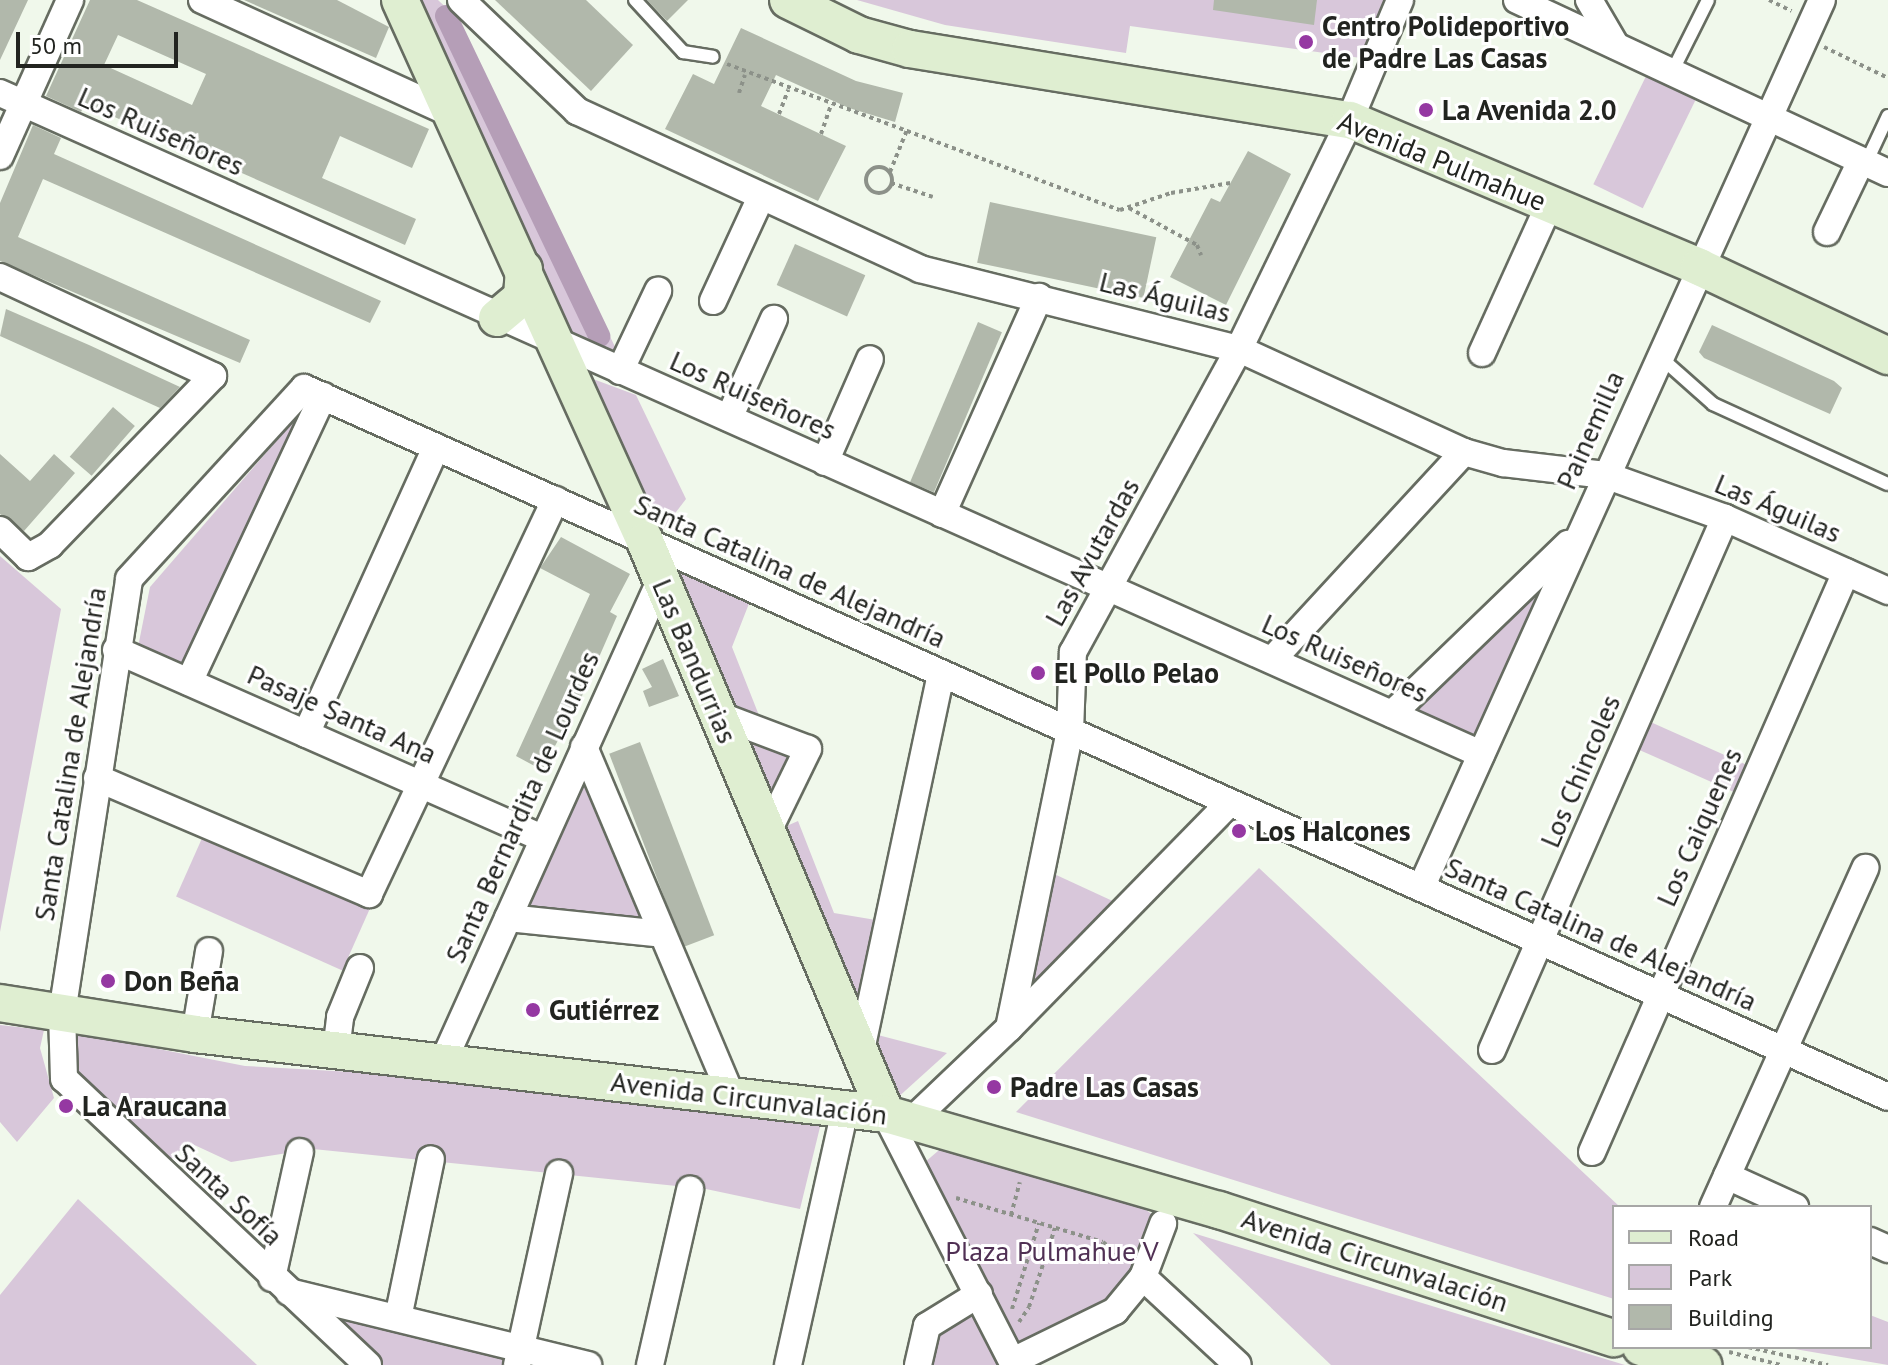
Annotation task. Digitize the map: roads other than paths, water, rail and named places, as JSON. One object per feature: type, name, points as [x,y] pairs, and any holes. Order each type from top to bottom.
[{"type":"street","points":[[0,156],[12,99],[70,0]]},
{"type":"street","points":[[202,0],[456,116]]},
{"type":"street","name":"Las Bandurrias","points":[[400,0],[456,116],[645,541],[860,1055],[898,1123],[1014,1363]]},
{"type":"street","name":"Las Águilas","points":[[461,0],[577,111],[920,269],[1239,349],[1464,452],[1503,463],[1605,475],[1725,518],[1888,591]]},
{"type":"street","name":"Avenida Pulmahue","points":[[788,0],[859,35],[910,49],[1350,120],[1699,267],[1886,350]]},
{"type":"street","name":"Las Avutardas","points":[[1009,1028],[1070,732],[1073,652],[1239,349],[1350,120],[1400,0]]},
{"type":"street","points":[[1517,0],[1872,166],[1827,232]]},
{"type":"street","name":"Painemilla","points":[[1421,888],[1766,117],[1822,0]]},
{"type":"street","points":[[1590,1],[1616,46]]},
{"type":"street","name":"Los Ruiseñores","points":[[12,99],[558,346],[729,418],[1481,754]]},
{"type":"street","points":[[713,301],[761,197]]},
{"type":"street","points":[[1482,353],[1549,205]]},
{"type":"street","points":[[497,318],[522,297],[524,269]]},
{"type":"street","points":[[0,277],[213,376],[50,545],[28,557],[0,530]]},
{"type":"street","points":[[620,371],[658,291]]},
{"type":"street","points":[[942,514],[1039,297]]},
{"type":"street","points":[[729,418],[774,319]]},
{"type":"street","points":[[825,462],[870,359]]},
{"type":"street","name":"Santa Catalina de Alejandría","points":[[62,1013],[129,579],[304,388],[1888,1097]]},
{"type":"street","points":[[189,682],[323,396]]},
{"type":"street","points":[[306,734],[436,447]]},
{"type":"street","points":[[1272,660],[1464,452]]},
{"type":"street","points":[[97,778],[369,894],[555,500]]},
{"type":"street","name":"Los Chincoles","points":[[1492,1050],[1725,518]]},
{"type":"street","points":[[1392,714],[1580,533]]},
{"type":"street","name":"Los Caiquenes","points":[[1592,1152],[1846,572]]},
{"type":"street","name":"Santa Bernardita de Lourdes","points":[[443,1062],[661,579]]},
{"type":"street","name":"Pasaje Santa Ana","points":[[116,650],[542,838]]},
{"type":"street","points":[[788,1365],[860,1055],[941,674]]},
{"type":"street","points":[[718,715],[808,749],[767,833]]},
{"type":"street","points":[[584,747],[730,1093]]},
{"type":"street","points":[[898,1123],[1009,1028],[1229,803]]},
{"type":"street","points":[[1714,1205],[1865,868]]},
{"type":"street","points":[[508,918],[662,934]]},
{"type":"street","points":[[195,1034],[209,951]]},
{"type":"street","points":[[336,1051],[340,1017],[360,968]]},
{"type":"street","name":"Avenida Circunvalación","points":[[0,1003],[195,1034],[846,1106],[898,1123],[1219,1210],[1612,1337]]},
{"type":"street","name":"Santa Sofía","points":[[62,1013],[67,1087],[368,1365]]},
{"type":"street","points":[[300,1152],[278,1284],[519,1357],[588,1365]]},
{"type":"street","points":[[398,1318],[431,1159]]},
{"type":"street","points":[[519,1357],[559,1174]]},
{"type":"street","points":[[1727,1176],[1791,1205]]},
{"type":"street","points":[[650,1365],[690,1190]]},
{"type":"street","points":[[1014,1363],[1115,1311],[1143,1277],[1163,1224]]},
{"type":"street","points":[[1143,1277],[1238,1365]]},
{"type":"street","points":[[918,1365],[927,1326],[979,1294]]},
{"type":"street","points":[[1654,1349],[1713,1358]]},
{"type":"lane","points":[[635,0],[683,52],[713,57]]},
{"type":"lane","points":[[1672,72],[1708,0]]},
{"type":"lane","points":[[1872,166],[1888,116]]},
{"type":"lane","points":[[1659,356],[1725,410],[1888,484]]},
{"type":"waterway","points":[[446,16],[599,336]]},
{"type":"place","name":"Centro Polideportivo de Padre Las Casas","points":[[1306,42]]},
{"type":"place","name":"La Avenida 2.0","points":[[1426,110]]},
{"type":"place","name":"El Pollo Pelao","points":[[1038,673]]},
{"type":"place","name":"Los Halcones","points":[[1239,831]]},
{"type":"place","name":"Don Beña","points":[[108,981]]},
{"type":"place","name":"Gutiérrez","points":[[533,1010]]},
{"type":"place","name":"Padre Las Casas","points":[[994,1087]]},
{"type":"place","name":"La Araucana","points":[[66,1106]]},
{"type":"park label","name":"Plaza Pulmahue V","points":[[1052,1251]]}]
